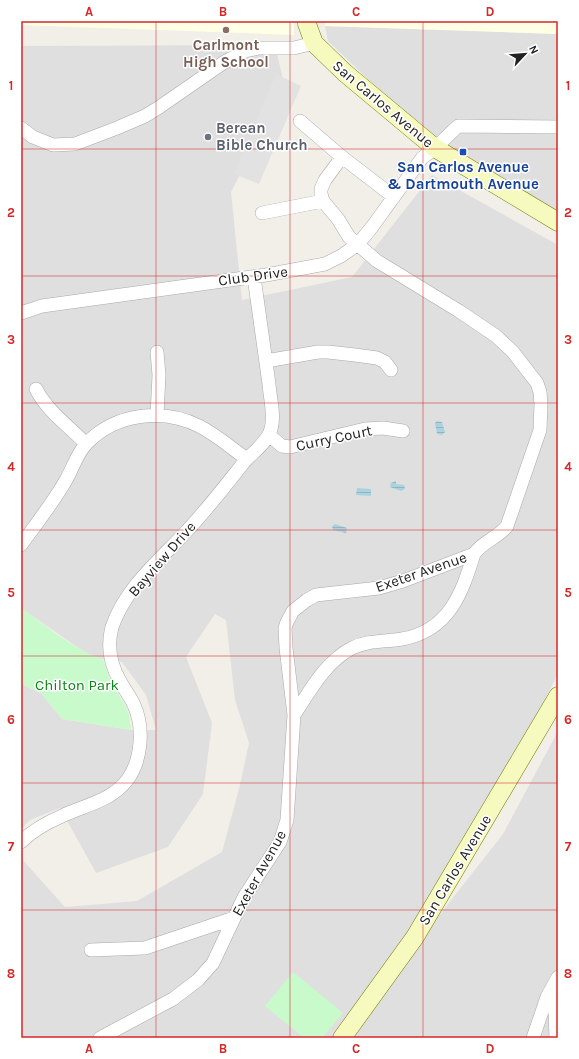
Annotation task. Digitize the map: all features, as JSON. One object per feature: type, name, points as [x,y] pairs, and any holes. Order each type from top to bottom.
[{"type":"main road","name":"San Carlos Avenue","points":[[307,21],[314,43],[345,73],[435,148],[558,222]]},
{"type":"main road","name":"San Carlos Avenue","points":[[342,1038],[415,937],[558,696]]},
{"type":"street","points":[[21,128],[33,137],[53,145],[79,142],[113,130],[145,116],[223,63],[245,51],[259,48],[294,48],[314,43]]},
{"type":"street","points":[[300,121],[342,157],[394,196]]},
{"type":"street","name":"Club Drive","points":[[21,313],[47,306],[254,277],[325,264],[341,256],[358,244],[422,158],[458,126],[558,127]]},
{"type":"street","points":[[262,213],[323,201],[321,194],[323,185],[342,157]]},
{"type":"street","name":"Exeter Avenue","points":[[100,1038],[173,999],[198,980],[213,963],[244,897],[280,842],[287,820],[294,715],[285,636],[287,622],[293,611],[307,600],[316,596],[379,588],[403,581],[474,554],[481,546],[503,530],[508,522],[540,430],[541,404],[539,388],[530,372],[513,352],[479,324],[377,261],[349,237],[338,219],[323,201]]},
{"type":"street","points":[[254,277],[266,361],[272,422],[269,435]]},
{"type":"street","points":[[157,352],[157,415]]},
{"type":"street","points":[[266,361],[318,352],[328,352],[355,354],[377,358],[385,362],[391,370]]},
{"type":"street","points":[[36,389],[41,400],[86,444]]},
{"type":"street","points":[[21,545],[66,480],[86,444],[105,430],[119,423],[138,417],[157,415],[175,418],[199,426],[223,441],[247,459]]},
{"type":"street","name":"Curry Court","points":[[269,435],[282,446],[290,447],[365,429],[383,428],[403,431]]},
{"type":"street","name":"Bayview Drive","points":[[21,842],[41,827],[62,816],[106,799],[122,786],[128,778],[138,758],[140,748],[139,727],[135,707],[112,664],[109,648],[115,620],[130,594],[143,576],[191,527],[247,459],[269,435]]},
{"type":"street","points":[[294,715],[326,670],[338,658],[351,649],[368,642],[409,638],[425,632],[438,623],[459,598],[474,554]]},
{"type":"street","points":[[91,950],[145,948],[234,918]]},
{"type":"street","points":[[534,1038],[547,997],[558,977]]},
{"type":"street","points":[[556,1038],[555,1011],[558,1000]]},
{"type":"shaded area","name":"Carlmont High School","points":[[21,21],[294,21],[294,35],[21,25]]},
{"type":"shaded area","points":[[325,21],[558,21],[558,34],[325,26]]},
{"type":"shaded area","points":[[325,26],[558,34],[558,214],[426,135],[328,41]]},
{"type":"shaded area","points":[[275,45],[285,88],[231,192],[242,300],[352,277],[432,175],[558,245],[558,674],[543,703],[408,931],[348,1019],[333,1038],[21,1038],[21,858],[65,907],[137,901],[222,852],[240,785],[249,743],[235,700],[226,620],[215,614],[186,657],[212,723],[203,794],[168,847],[96,873],[60,808],[30,820],[21,829],[21,684],[41,693],[62,719],[131,730],[156,730],[146,695],[122,662],[103,659],[91,655],[21,608],[21,46]]},
{"type":"shaded area","points":[[276,74],[301,86],[259,184],[234,174]]},
{"type":"shaded area","points":[[558,731],[558,1038],[343,1038],[503,834]]},
{"type":"green space","name":"Chilton Park","points":[[21,608],[70,643],[103,659],[111,683],[125,705],[129,715],[131,730],[62,719],[41,693],[21,684]]},
{"type":"green space","points":[[293,972],[343,1013],[322,1038],[304,1038],[265,1006]]},
{"type":"water","points":[[437,421],[442,422],[445,432],[442,435],[437,434],[435,423]]},
{"type":"water","points":[[396,481],[396,484],[404,485],[405,489],[401,491],[390,487],[391,483]]},
{"type":"water","points":[[357,488],[371,489],[371,496],[356,495]]},
{"type":"water","points":[[335,524],[347,528],[346,533],[333,530],[332,526]]},
{"type":"place","name":"Carlmont High School","points":[[226,30]]},
{"type":"place","name":"Berean Bible Church","points":[[208,137]]},
{"type":"place","name":"San Carlos Avenue & Dartmouth Avenue","points":[[463,152]]}]
